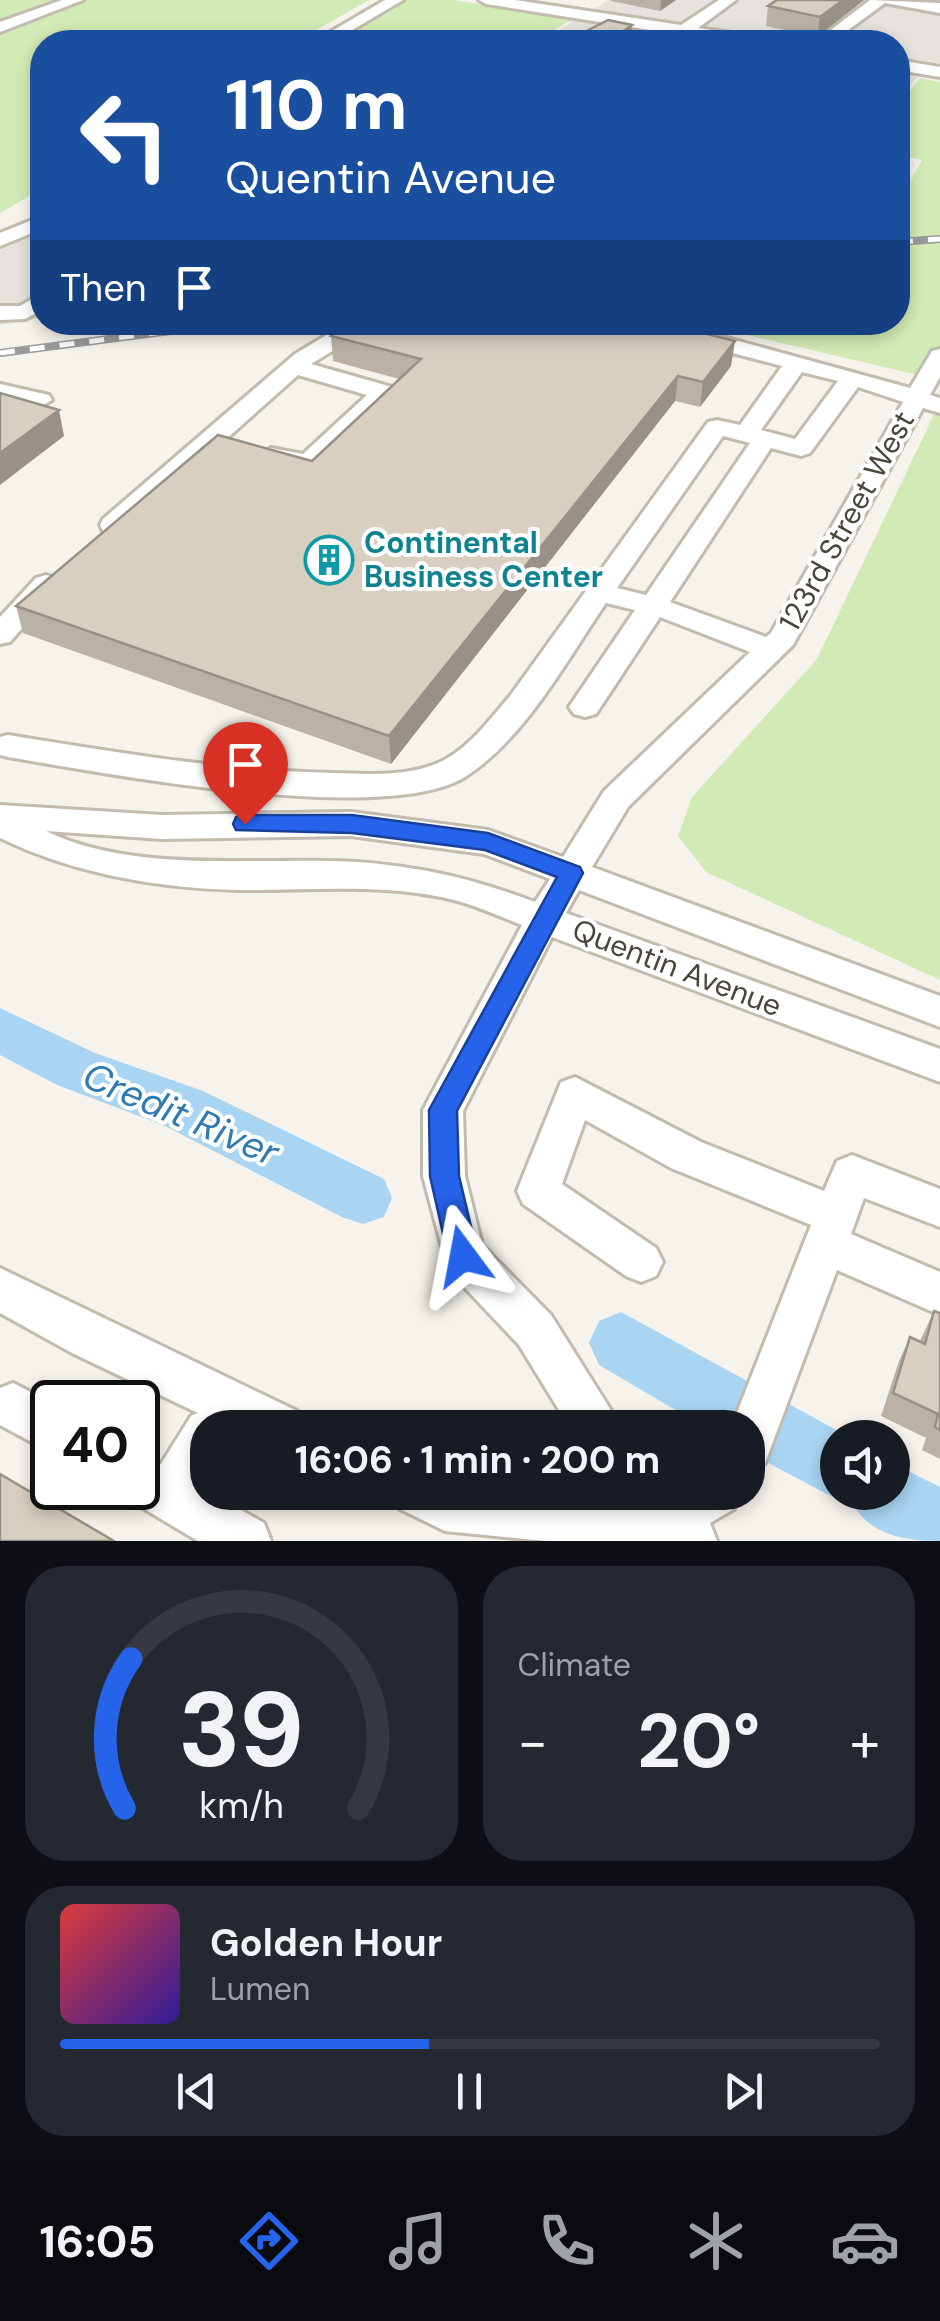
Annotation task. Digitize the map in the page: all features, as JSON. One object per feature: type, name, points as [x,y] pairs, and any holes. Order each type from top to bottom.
[{"type":"street","points":[[0,27],[76,0]]},
{"type":"street","points":[[342,30],[396,0]]},
{"type":"street","points":[[486,0],[683,30],[729,0]]},
{"type":"street","points":[[840,30],[880,0]]},
{"type":"street","points":[[890,0],[940,8]]},
{"type":"street","points":[[705,17],[754,26],[749,30]]},
{"type":"street","points":[[589,30],[607,19]]},
{"type":"street","points":[[910,67],[940,72]]},
{"type":"street","points":[[0,240],[30,227]]},
{"type":"street","points":[[0,313],[30,308]]},
{"type":"street","points":[[97,538],[294,367],[344,335]]},
{"type":"street","points":[[690,335],[852,378],[928,403]]},
{"type":"street","name":"123rd Street West","points":[[586,1410],[535,1330],[463,1256],[444,1176],[443,1110],[544,918],[616,798],[783,638],[928,403],[940,356]]},
{"type":"street","points":[[585,707],[652,606],[796,363]]},
{"type":"street","points":[[210,440],[295,462],[309,462],[384,392],[294,367]]},
{"type":"street","points":[[3,741],[181,774],[287,782],[418,782],[452,771],[496,730],[532,687],[717,426],[801,448],[852,378]]},
{"type":"street","points":[[0,391],[40,400]]},
{"type":"street","points":[[0,635],[69,562]]},
{"type":"street","points":[[600,592],[683,614],[771,650]]},
{"type":"street","name":"Quentin Avenue","points":[[0,820],[162,826],[352,824],[488,842],[940,1012]]},
{"type":"street","name":"Quentin Avenue","points":[[0,820],[58,851],[142,868],[234,876],[355,875],[460,888],[940,1066]]},
{"type":"street","points":[[641,1262],[538,1191],[575,1094],[832,1230],[940,1294]]},
{"type":"street","points":[[762,1410],[852,1174],[940,1208]]},
{"type":"street","points":[[0,1289],[88,1337],[198,1410]]},
{"type":"street","points":[[160,1480],[190,1448]]},
{"type":"street","points":[[160,1492],[246,1541]]},
{"type":"street","points":[[486,1510],[546,1516],[640,1516],[677,1510]]},
{"type":"street","points":[[640,1516],[692,1541]]},
{"type":"shaded area","points":[[609,0],[940,0],[940,79],[918,76],[910,86],[910,30],[558,30]]},
{"type":"shaded area","points":[[30,218],[30,320],[0,325],[0,235]]},
{"type":"green space","points":[[0,0],[369,0],[316,30],[30,30],[30,196],[0,213]]},
{"type":"green space","points":[[403,0],[453,0],[573,19],[554,30],[353,30]]},
{"type":"green space","points":[[920,78],[940,82],[940,380],[747,335],[910,335],[910,182],[922,160],[910,158],[910,91]]},
{"type":"green space","points":[[940,402],[940,980],[706,872],[678,836],[692,797],[817,659]]},
{"type":"building","points":[[777,0],[843,0],[820,17],[768,6]]},
{"type":"building","points":[[608,20],[632,25],[625,30],[588,30]]},
{"type":"building","name":"Continental Business Center","points":[[711,335],[735,341],[703,382],[678,376],[389,736],[16,606],[218,435],[312,461],[421,359],[331,336]]},
{"type":"building","points":[[0,393],[59,410],[0,453]]},
{"type":"building","points":[[934,1311],[940,1313],[940,1430],[935,1427],[938,1414],[893,1393],[910,1337],[925,1344]]},
{"type":"building","points":[[0,1474],[30,1492],[30,1510],[61,1510],[114,1541],[0,1541]]},
{"type":"waterway","name":"Credit River","points":[[0,1030],[76,1069],[183,1108],[363,1198]]},
{"type":"waterway","name":"Credit River","points":[[621,1343],[820,1457]]},
{"type":"waterway","name":"Credit River","points":[[910,1508],[940,1524]]},
{"type":"railway","points":[[910,241],[940,239]]},
{"type":"railway","points":[[0,353],[139,335]]},
{"type":"place","name":"Continental Business Center","points":[[329,560]]},
{"type":"route","points":[[245,824],[352,824],[488,842],[571,873],[443,1110],[444,1176],[463,1256]]}]
